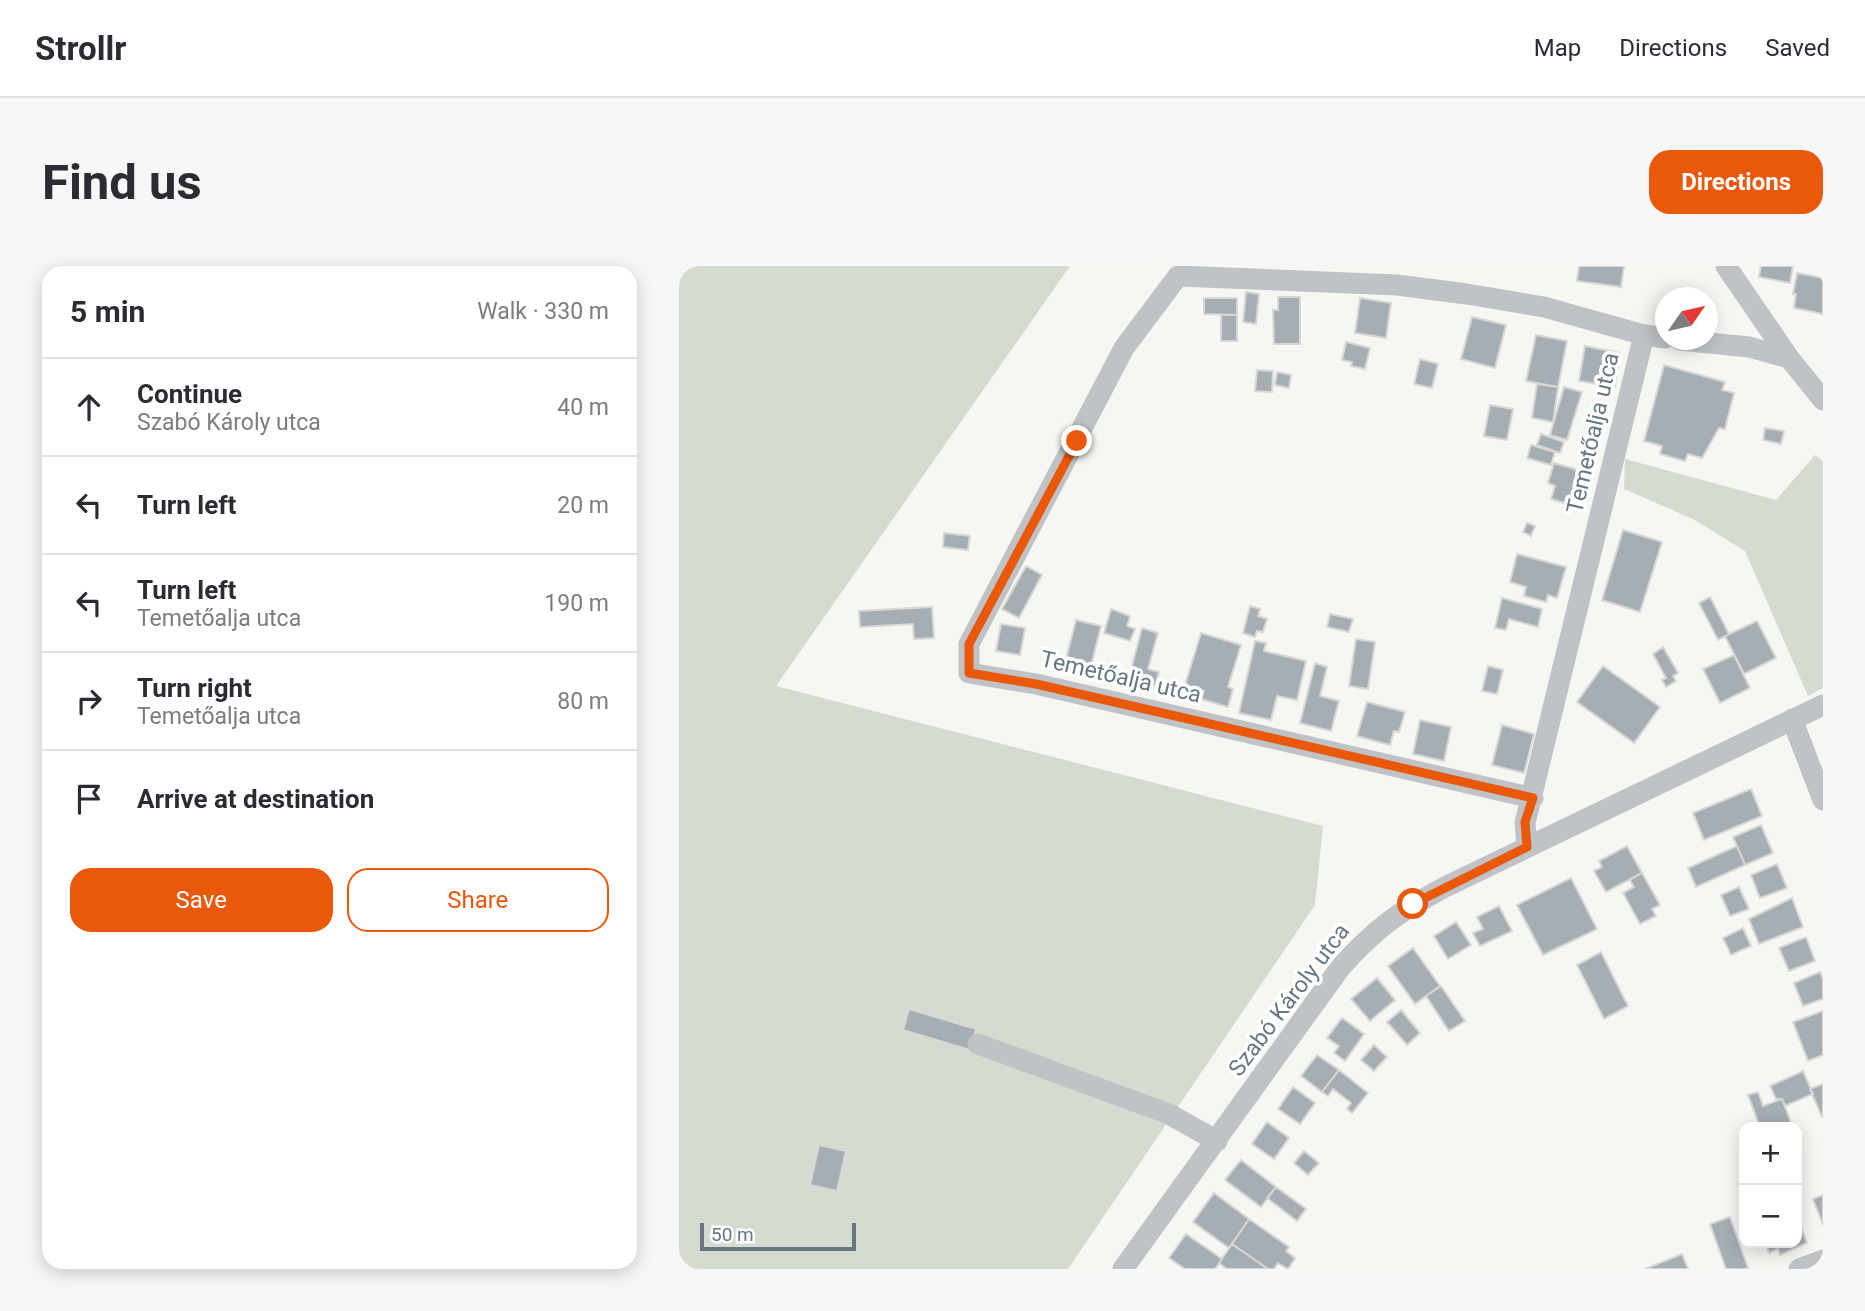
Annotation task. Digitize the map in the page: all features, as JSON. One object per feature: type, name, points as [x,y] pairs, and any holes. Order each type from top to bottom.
[{"type":"street","points":[[1726,266],[1789,358],[1823,400]]},
{"type":"street","name":"Temetőalja utca","points":[[1178,276],[1397,285],[1544,307],[1644,335],[1533,798],[1049,687],[969,673],[969,644],[1124,348],[1178,276]]},
{"type":"street","points":[[1644,335],[1655,337]]},
{"type":"street","points":[[1718,344],[1749,347],[1789,358]]},
{"type":"street","name":"Szabó Károly utca","points":[[1123,1269],[1340,968],[1375,931],[1413,904],[1823,705]]},
{"type":"street","points":[[1792,719],[1823,800]]},
{"type":"street","points":[[1527,847],[1525,822],[1533,798]]},
{"type":"street","points":[[978,1044],[1169,1114],[1217,1141]]},
{"type":"street","points":[[1799,1269],[1823,1260]]},
{"type":"shaded area","points":[[679,266],[1070,266],[776,686],[1323,826],[1315,905],[1068,1269],[679,1269]]},
{"type":"shaded area","points":[[1815,455],[1823,461],[1823,688],[1808,696],[1745,551],[1695,520],[1624,489],[1625,459],[1776,500]]},
{"type":"building","points":[[1579,266],[1624,266],[1621,287],[1577,281]]},
{"type":"building","points":[[1761,266],[1793,266],[1790,283],[1759,277]]},
{"type":"building","points":[[1797,273],[1823,278],[1823,314],[1794,308],[1796,294],[1793,294]]},
{"type":"building","points":[[1246,292],[1259,294],[1256,324],[1243,322]]},
{"type":"building","points":[[1278,297],[1300,297],[1300,344],[1274,344],[1273,310],[1278,310]]},
{"type":"building","points":[[1204,298],[1237,298],[1237,315],[1204,314]]},
{"type":"building","points":[[1360,298],[1391,303],[1386,338],[1355,333]]},
{"type":"building","points":[[1221,315],[1237,315],[1237,341],[1221,341]]},
{"type":"building","points":[[1472,317],[1506,325],[1495,368],[1461,359]]},
{"type":"building","points":[[1536,335],[1567,341],[1558,387],[1526,381]]},
{"type":"building","points":[[1346,342],[1370,348],[1365,369],[1351,366],[1352,362],[1342,360]]},
{"type":"building","points":[[1585,346],[1620,353],[1615,387],[1579,381]]},
{"type":"building","points":[[1420,359],[1438,364],[1432,388],[1414,384]]},
{"type":"building","points":[[1664,365],[1725,382],[1722,390],[1734,393],[1725,429],[1719,428],[1702,458],[1688,454],[1685,461],[1660,454],[1662,446],[1644,441]]},
{"type":"building","points":[[1257,370],[1273,371],[1272,392],[1255,391]]},
{"type":"building","points":[[1277,372],[1291,375],[1289,388],[1275,385]]},
{"type":"building","points":[[1537,384],[1558,387],[1553,422],[1532,418]]},
{"type":"building","points":[[1564,387],[1582,392],[1567,440],[1550,435]]},
{"type":"building","points":[[1490,405],[1513,409],[1507,440],[1484,436]]},
{"type":"building","points":[[1765,428],[1784,431],[1781,444],[1763,440]]},
{"type":"building","points":[[1541,434],[1564,442],[1560,453],[1537,445]]},
{"type":"building","points":[[1531,445],[1555,452],[1551,465],[1527,458]]},
{"type":"building","points":[[1554,463],[1588,473],[1578,507],[1551,499],[1555,486],[1548,483]]},
{"type":"building","points":[[1527,523],[1535,526],[1531,536],[1523,532]]},
{"type":"building","points":[[1623,530],[1662,542],[1640,612],[1602,600]]},
{"type":"building","points":[[944,533],[970,536],[968,550],[943,547]]},
{"type":"building","points":[[1517,554],[1566,567],[1557,598],[1548,595],[1546,602],[1524,596],[1526,587],[1510,582]]},
{"type":"building","points":[[1026,566],[1042,575],[1019,618],[1002,609]]},
{"type":"building","points":[[1710,597],[1729,634],[1718,640],[1699,603]]},
{"type":"building","points":[[1502,598],[1542,609],[1538,627],[1509,619],[1506,630],[1495,628]]},
{"type":"building","points":[[1250,606],[1260,609],[1258,616],[1267,619],[1263,632],[1257,631],[1255,637],[1243,633]]},
{"type":"building","points":[[932,607],[934,638],[914,639],[913,624],[860,627],[859,611]]},
{"type":"building","points":[[1111,609],[1130,616],[1127,626],[1135,629],[1130,641],[1104,633]]},
{"type":"building","points":[[1330,614],[1353,619],[1349,632],[1327,627]]},
{"type":"building","points":[[1076,620],[1101,626],[1090,670],[1065,663]]},
{"type":"building","points":[[1757,621],[1776,658],[1744,674],[1725,636]]},
{"type":"building","points":[[1001,624],[1025,628],[1020,655],[996,651]]},
{"type":"building","points":[[1142,628],[1158,633],[1148,669],[1159,672],[1155,686],[1146,684],[1145,690],[1127,685]]},
{"type":"building","points":[[1201,633],[1241,645],[1228,687],[1233,689],[1228,707],[1201,699],[1204,691],[1185,685]]},
{"type":"building","points":[[1356,639],[1375,642],[1368,689],[1349,686]]},
{"type":"building","points":[[1255,641],[1266,643],[1264,651],[1306,661],[1297,700],[1277,696],[1271,720],[1239,713]]},
{"type":"building","points":[[1663,647],[1678,673],[1673,676],[1676,681],[1666,687],[1662,680],[1666,678],[1653,654]]},
{"type":"building","points":[[1734,655],[1750,688],[1720,703],[1703,669]]},
{"type":"building","points":[[1315,663],[1327,667],[1320,696],[1339,701],[1331,731],[1300,723]]},
{"type":"building","points":[[1488,666],[1503,670],[1497,694],[1482,691]]},
{"type":"building","points":[[1603,666],[1660,707],[1634,743],[1577,702]]},
{"type":"building","points":[[1367,702],[1405,712],[1399,732],[1394,731],[1390,745],[1357,736]]},
{"type":"building","points":[[1420,720],[1451,727],[1444,761],[1413,754]]},
{"type":"building","points":[[1502,725],[1534,734],[1524,773],[1492,765]]},
{"type":"building","points":[[1751,789],[1762,816],[1704,840],[1693,813]]},
{"type":"building","points":[[1761,825],[1773,853],[1745,865],[1733,837]]},
{"type":"building","points":[[1627,846],[1642,873],[1606,892],[1594,871],[1602,867],[1599,861]]},
{"type":"building","points":[[1737,846],[1745,865],[1696,887],[1688,868]]},
{"type":"building","points":[[1777,864],[1787,888],[1760,898],[1751,875]]},
{"type":"building","points":[[1642,873],[1660,905],[1652,909],[1656,916],[1640,924],[1623,893],[1634,887],[1630,880]]},
{"type":"building","points":[[1571,878],[1597,929],[1543,955],[1517,905]]},
{"type":"building","points":[[1739,887],[1749,909],[1730,916],[1721,895]]},
{"type":"building","points":[[1792,898],[1803,927],[1759,944],[1749,919]]},
{"type":"building","points":[[1499,906],[1512,931],[1480,946],[1473,933],[1483,929],[1477,917]]},
{"type":"building","points":[[1456,922],[1471,945],[1448,959],[1434,936]]},
{"type":"building","points":[[1743,928],[1751,946],[1731,955],[1723,938]]},
{"type":"building","points":[[1806,937],[1815,961],[1789,971],[1779,948]]},
{"type":"building","points":[[1413,948],[1440,986],[1415,1004],[1388,966]]},
{"type":"building","points":[[1601,952],[1628,1006],[1604,1019],[1577,965]]},
{"type":"building","points":[[1820,972],[1823,979],[1823,999],[1803,1006],[1794,983]]},
{"type":"building","points":[[1377,978],[1395,1000],[1370,1021],[1351,999]]},
{"type":"building","points":[[1441,986],[1465,1021],[1449,1031],[1426,996]]},
{"type":"building","points":[[909,1009],[976,1029],[970,1050],[903,1030]]},
{"type":"building","points":[[1401,1010],[1420,1033],[1407,1045],[1387,1022]]},
{"type":"building","points":[[1823,1011],[1823,1055],[1808,1061],[1793,1022]]},
{"type":"building","points":[[1342,1018],[1364,1034],[1345,1061],[1334,1053],[1339,1046],[1327,1038]]},
{"type":"building","points":[[1374,1045],[1387,1057],[1374,1071],[1361,1060]]},
{"type":"building","points":[[1317,1055],[1339,1070],[1322,1092],[1301,1076]]},
{"type":"building","points":[[1339,1070],[1368,1093],[1352,1113],[1347,1109],[1351,1103],[1333,1089],[1328,1096],[1322,1092]]},
{"type":"building","points":[[1803,1071],[1813,1094],[1785,1106],[1782,1099],[1776,1099],[1770,1086]]},
{"type":"building","points":[[1823,1084],[1823,1117],[1822,1117],[1810,1089]]},
{"type":"building","points":[[1293,1087],[1315,1103],[1300,1124],[1278,1109]]},
{"type":"building","points":[[1758,1092],[1763,1106],[1782,1099],[1791,1122],[1758,1122],[1748,1095]]},
{"type":"building","points":[[1267,1122],[1289,1138],[1274,1159],[1252,1144]]},
{"type":"building","points":[[819,1145],[846,1151],[837,1191],[810,1185]]},
{"type":"building","points":[[1304,1151],[1319,1163],[1308,1175],[1294,1163]]},
{"type":"building","points":[[1241,1160],[1276,1187],[1261,1207],[1225,1180]]},
{"type":"building","points":[[1276,1187],[1306,1209],[1297,1221],[1267,1198]]},
{"type":"building","points":[[1214,1193],[1249,1219],[1229,1248],[1193,1222]]},
{"type":"building","points":[[1823,1195],[1823,1225],[1813,1199]]},
{"type":"building","points":[[1730,1217],[1748,1268],[1726,1269],[1710,1224]]},
{"type":"building","points":[[1249,1219],[1289,1247],[1286,1251],[1295,1258],[1288,1269],[1278,1263],[1274,1269],[1268,1269],[1232,1244]]},
{"type":"building","points":[[1802,1230],[1807,1243],[1802,1245]]},
{"type":"building","points":[[1186,1234],[1222,1259],[1215,1269],[1185,1269],[1169,1258]]},
{"type":"building","points":[[1232,1244],[1268,1269],[1227,1269],[1219,1263]]},
{"type":"building","points":[[1767,1248],[1796,1248],[1780,1255],[1778,1249],[1769,1253]]},
{"type":"building","points":[[1682,1254],[1688,1269],[1645,1269]]},
{"type":"route","points":[[1077,441],[969,644],[969,673],[1036,684],[1533,798],[1525,822],[1527,847],[1413,904]]}]
